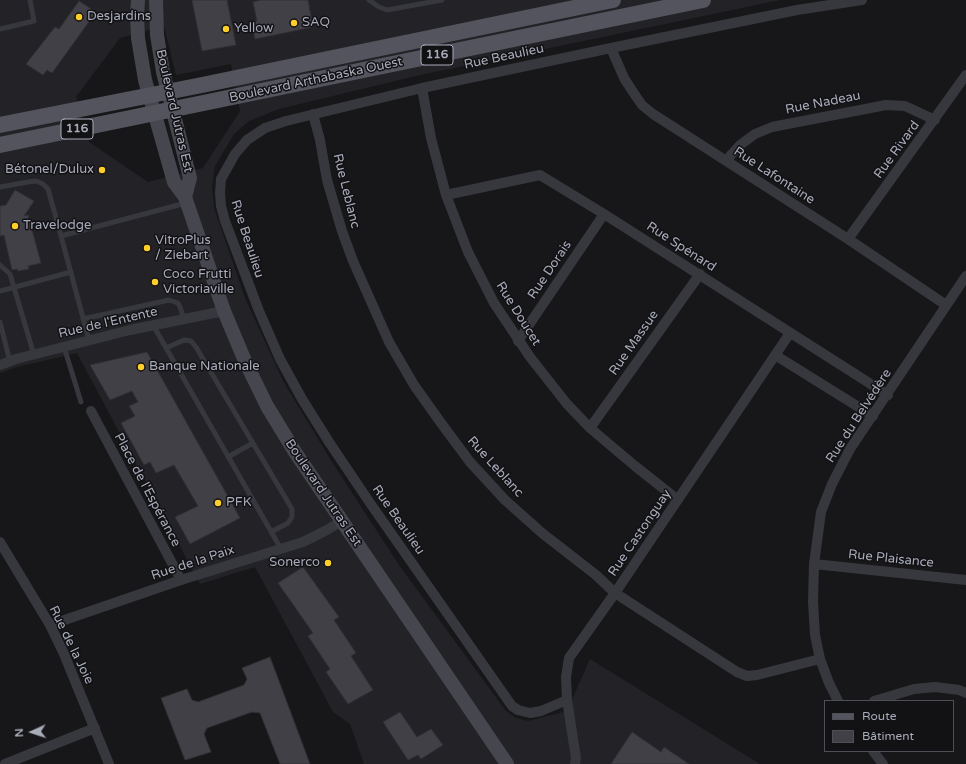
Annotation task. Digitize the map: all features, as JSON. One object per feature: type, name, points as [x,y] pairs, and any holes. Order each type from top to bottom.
[{"type":"main road","name":"Boulevard Jutras Est","points":[[138,0],[136,15],[138,38],[149,95],[174,182],[186,200],[224,311],[245,361],[267,406],[296,452],[507,764]]},
{"type":"main road","name":"Boulevard Jutras Est","points":[[156,0],[157,35],[163,72],[190,178],[186,200]]},
{"type":"main road","name":"Boulevard Arthabaska Ouest","points":[[0,125],[168,92],[613,0]]},
{"type":"main road","name":"Boulevard Arthabaska Ouest","points":[[0,145],[703,0]]},
{"type":"street","name":"Rue Beaulieu","points":[[567,700],[541,711],[530,713],[518,710],[512,706],[329,442],[280,359],[259,311],[238,259],[225,221],[221,206],[221,179],[235,154],[247,140],[265,128],[286,120],[422,88],[611,48],[797,10],[862,0]]},
{"type":"street","name":"Rue Lafontaine","points":[[611,48],[624,78],[642,105],[653,114],[946,305]]},
{"type":"street","name":"Rue Rivard","points":[[848,240],[966,75]]},
{"type":"street","name":"Rue Doucet","points":[[422,88],[446,195],[471,259],[494,303],[530,357],[567,404],[590,428],[678,500]]},
{"type":"street","name":"Rue Nadeau","points":[[728,162],[730,156],[740,145],[755,134],[772,126],[886,105],[905,106],[935,120]]},
{"type":"street","name":"Rue Leblanc","points":[[314,114],[327,180],[342,231],[347,246],[389,342],[414,385],[441,424],[470,462],[505,500],[542,533],[596,575],[615,593],[737,672],[747,676],[757,675],[820,660]]},
{"type":"street","name":"Rue Spénard","points":[[446,195],[540,175],[700,274],[888,395]]},
{"type":"street","name":"Rue Dorais","points":[[518,340],[604,214]]},
{"type":"street","name":"Rue Massue","points":[[590,428],[700,274]]},
{"type":"street","name":"Rue du Belvédère","points":[[838,700],[820,660],[815,635],[813,602],[814,564],[821,512],[832,484],[850,449],[888,395],[966,276]]},
{"type":"street","name":"Rue de l'Entente","points":[[5,363],[89,340],[153,325],[224,311]]},
{"type":"street","name":"Rue Castonguay","points":[[576,764],[567,700],[566,677],[569,658],[615,593],[790,333]]},
{"type":"street","points":[[775,355],[873,416]]},
{"type":"street","name":"Place de l'Espérance","points":[[91,411],[181,580]]},
{"type":"street","name":"Rue de la Paix","points":[[50,625],[181,580],[303,542],[342,521]]},
{"type":"street","name":"Rue de la Joie","points":[[0,542],[50,625],[64,654],[109,764]]},
{"type":"street","name":"Rue Plaisance","points":[[814,564],[966,580]]},
{"type":"street","points":[[877,700],[914,688],[935,687],[959,690],[966,693]]},
{"type":"street","points":[[5,764],[95,728]]},
{"type":"street","points":[[874,752],[883,764]]},
{"type":"lane","points":[[0,29],[34,21],[30,0]]},
{"type":"lane","points":[[369,0],[379,7],[387,10],[442,0]]},
{"type":"lane","points":[[0,187],[36,181],[43,184],[48,189],[89,340]]},
{"type":"lane","points":[[61,236],[186,200]]},
{"type":"lane","points":[[0,265],[10,274],[34,355]]},
{"type":"lane","points":[[0,291],[71,272]]},
{"type":"lane","points":[[83,319],[168,300],[178,303],[184,319]]},
{"type":"lane","points":[[0,322],[5,363]]},
{"type":"lane","points":[[153,325],[281,549]]},
{"type":"lane","points":[[166,348],[184,340],[191,341],[196,347],[292,509],[292,517],[288,523],[271,532]]},
{"type":"lane","points":[[64,347],[81,402]]},
{"type":"lane","points":[[228,457],[253,443]]},
{"type":"shaded area","points":[[0,0],[780,0],[416,76],[279,109],[249,121],[234,134],[215,166],[212,187],[214,208],[245,298],[283,381],[332,462],[399,565],[506,711],[516,718],[528,721],[567,711],[590,659],[760,764],[364,764],[350,724],[333,712],[255,567],[200,584],[77,353],[17,367],[0,373]],"holes":[[[164,26],[176,75],[231,64],[240,111],[203,168],[148,182],[89,142],[76,97],[120,38]]]},
{"type":"building","points":[[192,0],[227,0],[236,45],[202,51]]},
{"type":"building","points":[[261,0],[308,0],[313,27],[255,39],[251,22],[257,21],[253,2]]},
{"type":"building","points":[[79,1],[96,12],[52,73],[47,70],[43,75],[26,64],[55,27],[59,29]]},
{"type":"building","name":"Travelodge","points":[[15,190],[34,201],[24,216],[28,215],[41,263],[28,266],[29,269],[18,271],[17,269],[12,270],[4,235],[0,236],[0,206],[6,205]]},
{"type":"building","points":[[147,352],[240,518],[190,544],[175,517],[198,506],[174,465],[156,473],[150,462],[144,465],[121,423],[135,416],[129,406],[138,402],[132,391],[110,400],[90,365]]},
{"type":"building","points":[[303,567],[339,617],[334,620],[356,653],[351,656],[373,690],[348,704],[326,672],[330,669],[308,636],[313,633],[278,583]]},
{"type":"building","points":[[270,657],[310,764],[280,764],[260,713],[252,712],[207,728],[204,734],[211,752],[185,760],[161,698],[187,689],[192,700],[198,702],[244,685],[247,679],[242,668]]},
{"type":"building","points":[[400,712],[417,737],[431,729],[443,745],[421,759],[418,755],[408,760],[383,722]]},
{"type":"building","points":[[632,732],[661,752],[664,747],[689,764],[611,764]]},
{"type":"place","name":"Desjardins","points":[[79,17]]},
{"type":"place","name":"SAQ","points":[[294,23]]},
{"type":"place","name":"Yellow","points":[[226,29]]},
{"type":"place","name":"Bétonel/Dulux","points":[[102,170]]},
{"type":"place","name":"Travelodge","points":[[15,226]]},
{"type":"place","name":"VitroPlus / Ziebart","points":[[147,248]]},
{"type":"place","name":"Coco Frutti Victoriaville","points":[[155,282]]},
{"type":"place","name":"Banque Nationale","points":[[141,367]]},
{"type":"place","name":"PFK","points":[[218,503]]},
{"type":"place","name":"Sonerco","points":[[328,563]]}]
